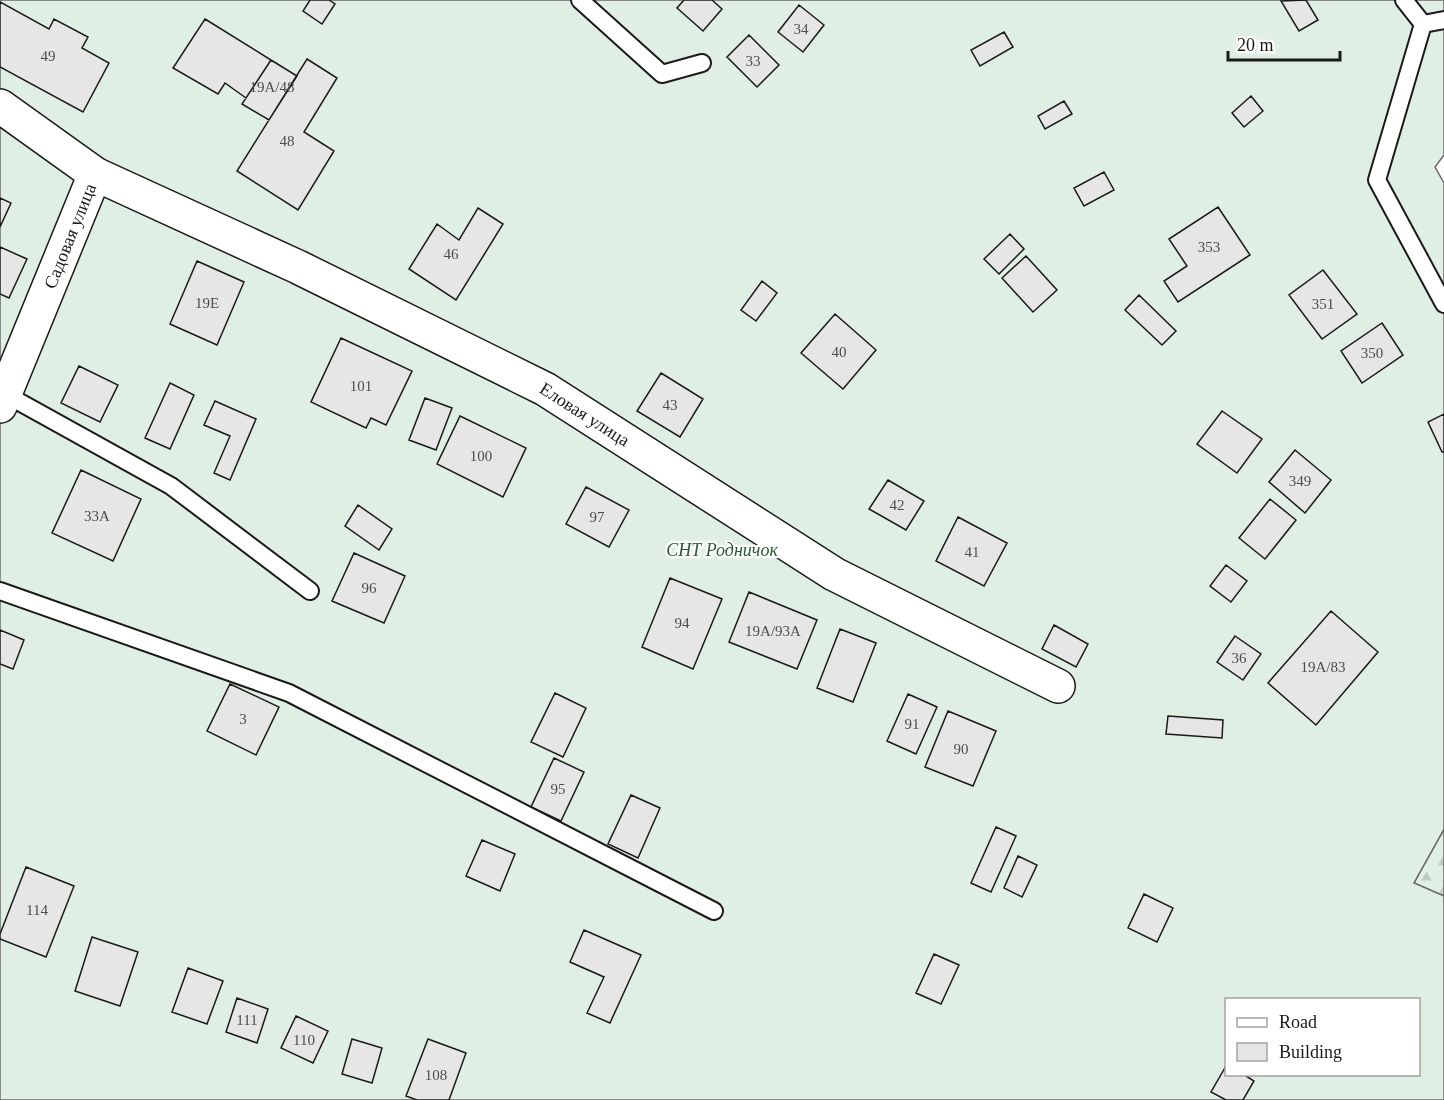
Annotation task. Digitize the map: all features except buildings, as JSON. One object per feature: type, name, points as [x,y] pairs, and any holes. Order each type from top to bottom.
[{"type":"street","name":"Садовая улица","points":[[0,106],[95,174],[3,400]]},
{"type":"street","name":"Еловая улица","points":[[95,174],[298,267],[545,389],[834,574],[1058,686]]},
{"type":"lane","points":[[580,0],[662,74],[702,63]]},
{"type":"lane","points":[[1404,0],[1423,24]]},
{"type":"lane","points":[[1423,24],[1444,20]]},
{"type":"lane","points":[[1423,24],[1377,180],[1444,304]]},
{"type":"lane","points":[[3,400],[171,486],[310,591]]},
{"type":"lane","points":[[0,591],[289,693],[714,911]]},
{"type":"green space","name":"СНТ Родничок","points":[[0,0],[1444,0],[1444,155],[1435,167],[1444,183],[1444,829],[1414,883],[1444,896],[1444,1100],[0,1100]]},
{"type":"green space","points":[[1444,829],[1444,896],[1414,883]]}]
